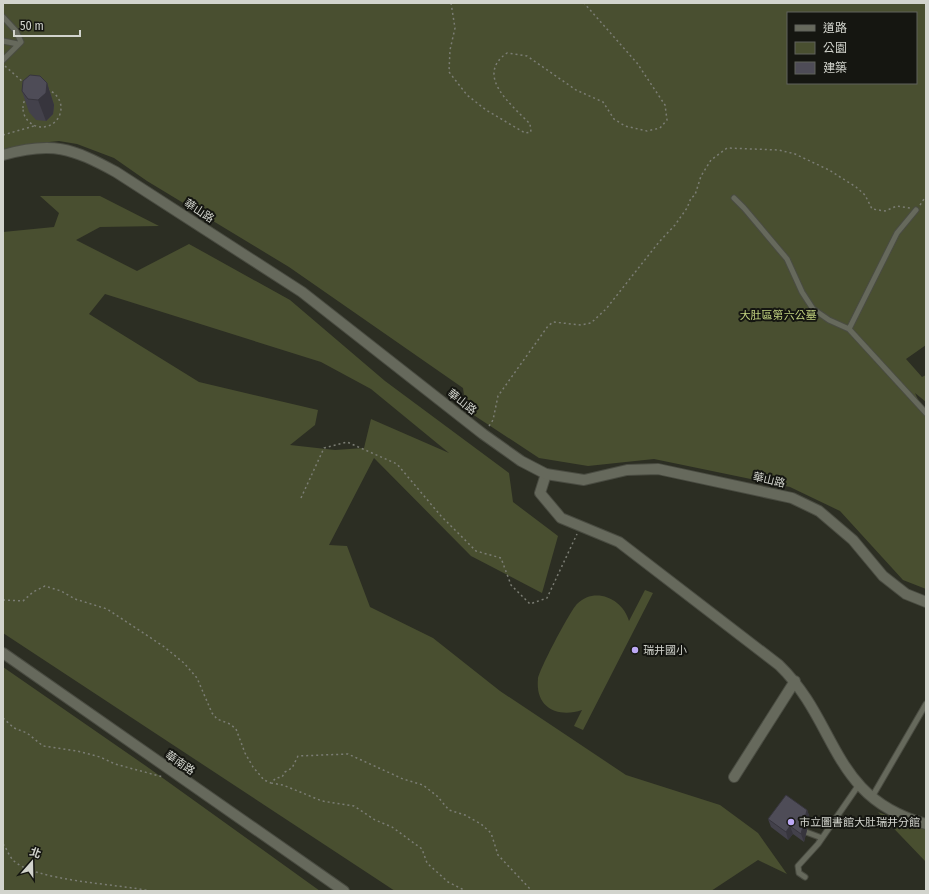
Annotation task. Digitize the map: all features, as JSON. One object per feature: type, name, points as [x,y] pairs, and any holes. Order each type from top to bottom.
[{"type":"street","name":"華山路","points":[[3,155],[26,149],[51,147],[68,150],[92,159],[116,172],[302,292],[483,434],[521,461],[546,474],[584,480],[627,470],[658,469],[792,498],[819,511],[853,540],[883,576],[906,594],[926,602]]},
{"type":"street","points":[[546,474],[540,493],[561,518],[619,542],[779,665],[795,681],[807,699],[842,764],[858,786],[888,808],[926,824]]},
{"type":"street","name":"華南路","points":[[3,653],[344,891]]},
{"type":"street","points":[[734,777],[795,681]]},
{"type":"lane","points":[[3,17],[16,31],[21,42],[3,60]]},
{"type":"lane","points":[[3,41],[18,44]]},
{"type":"lane","points":[[734,198],[787,259],[802,292],[813,309],[829,320],[849,328],[926,413]]},
{"type":"lane","points":[[849,328],[897,233],[916,210]]},
{"type":"lane","points":[[872,797],[926,704]]},
{"type":"lane","points":[[805,877],[799,873],[798,866],[822,838],[858,786]]},
{"type":"lane","points":[[806,832],[822,838]]},
{"type":"path","points":[[451,3],[455,28],[450,50],[449,72],[467,95],[486,110],[525,133],[531,132],[530,124],[498,88],[493,72],[498,59],[507,53],[527,56],[576,90],[603,102],[614,118],[625,126],[647,131],[660,128],[667,120],[665,105],[637,63],[584,3]]},
{"type":"path","points":[[3,64],[23,82]]},
{"type":"path","points":[[28,87],[33,91]]},
{"type":"path","points":[[3,135],[34,126],[45,127],[55,123],[60,114],[60,103],[54,94],[44,89],[33,91],[25,98],[22,109],[26,119],[34,126]]},
{"type":"path","points":[[483,434],[493,420],[498,396],[524,358],[541,338],[548,326],[553,322],[581,325],[591,323],[606,309],[659,242],[675,225],[687,208],[691,198],[695,195],[705,168],[720,152],[728,148],[744,148],[754,150],[779,150],[795,154],[830,170],[856,187],[865,195],[872,209],[885,211],[897,206],[916,210],[926,196]]},
{"type":"path","points":[[301,498],[324,448],[347,442],[397,464],[441,516],[476,551],[501,558],[511,585],[530,604],[547,598],[580,526]]},
{"type":"path","points":[[3,600],[24,601],[33,592],[45,586],[61,591],[75,599],[107,609],[122,617],[184,663],[197,678],[212,713],[217,719],[230,724],[236,729],[245,753],[253,767],[264,780],[283,785],[322,802],[354,806],[375,820],[392,827],[422,849],[427,863],[448,882],[466,890],[477,891]]},
{"type":"path","points":[[3,718],[14,728],[27,733],[42,746],[77,751],[100,757],[115,764],[165,777]]},
{"type":"path","points":[[271,783],[276,778],[282,777],[285,772],[292,768],[298,756],[348,754],[402,779],[423,785],[437,796],[449,810],[476,821],[491,833],[498,855],[532,891]]},
{"type":"path","points":[[3,844],[12,860],[26,868],[80,882],[128,886],[150,891]]},
{"type":"green space","name":"大肚區第六公墓","points":[[3,3],[926,3],[926,345],[906,359],[922,377],[926,375],[926,402],[915,393],[926,417],[926,589],[903,580],[840,511],[790,487],[654,459],[588,466],[539,458],[466,410],[463,388],[289,267],[147,181],[114,158],[77,144],[59,141],[30,144],[3,151]]},
{"type":"green space","points":[[40,196],[100,196],[159,226],[100,227],[76,240],[137,271],[189,244],[290,300],[385,381],[509,473],[513,502],[558,536],[542,593],[471,556],[374,458],[329,545],[347,546],[370,607],[433,638],[500,691],[626,775],[720,805],[758,833],[787,874],[758,860],[711,891],[395,891],[3,633],[3,232],[54,227],[59,213]],"holes":[[[105,294],[321,362],[371,389],[449,453],[371,419],[364,448],[335,450],[290,445],[315,425],[318,410],[199,382],[89,314]]]},
{"type":"green space","points":[[645,590],[653,593],[583,730],[574,726],[582,710],[565,713],[550,708],[544,704],[538,689],[538,679],[540,673],[555,641],[573,609],[584,599],[592,596],[600,596],[615,601],[626,613],[629,621]]},
{"type":"green space","points":[[3,667],[146,766],[320,891],[3,891]]},
{"type":"green space","points":[[878,812],[926,830],[926,862]]},
{"type":"building","points":[[30,75],[40,76],[47,83],[46,93],[38,100],[28,99],[22,91],[23,81]]},
{"type":"building","name":"市立圖書館大肚瑞井分館","points":[[786,795],[807,810],[801,834],[790,826],[786,832],[768,819]]},
{"type":"place","name":"瑞井國小","points":[[635,650]]},
{"type":"place","name":"市立圖書館大肚瑞井分館","points":[[791,822]]}]
